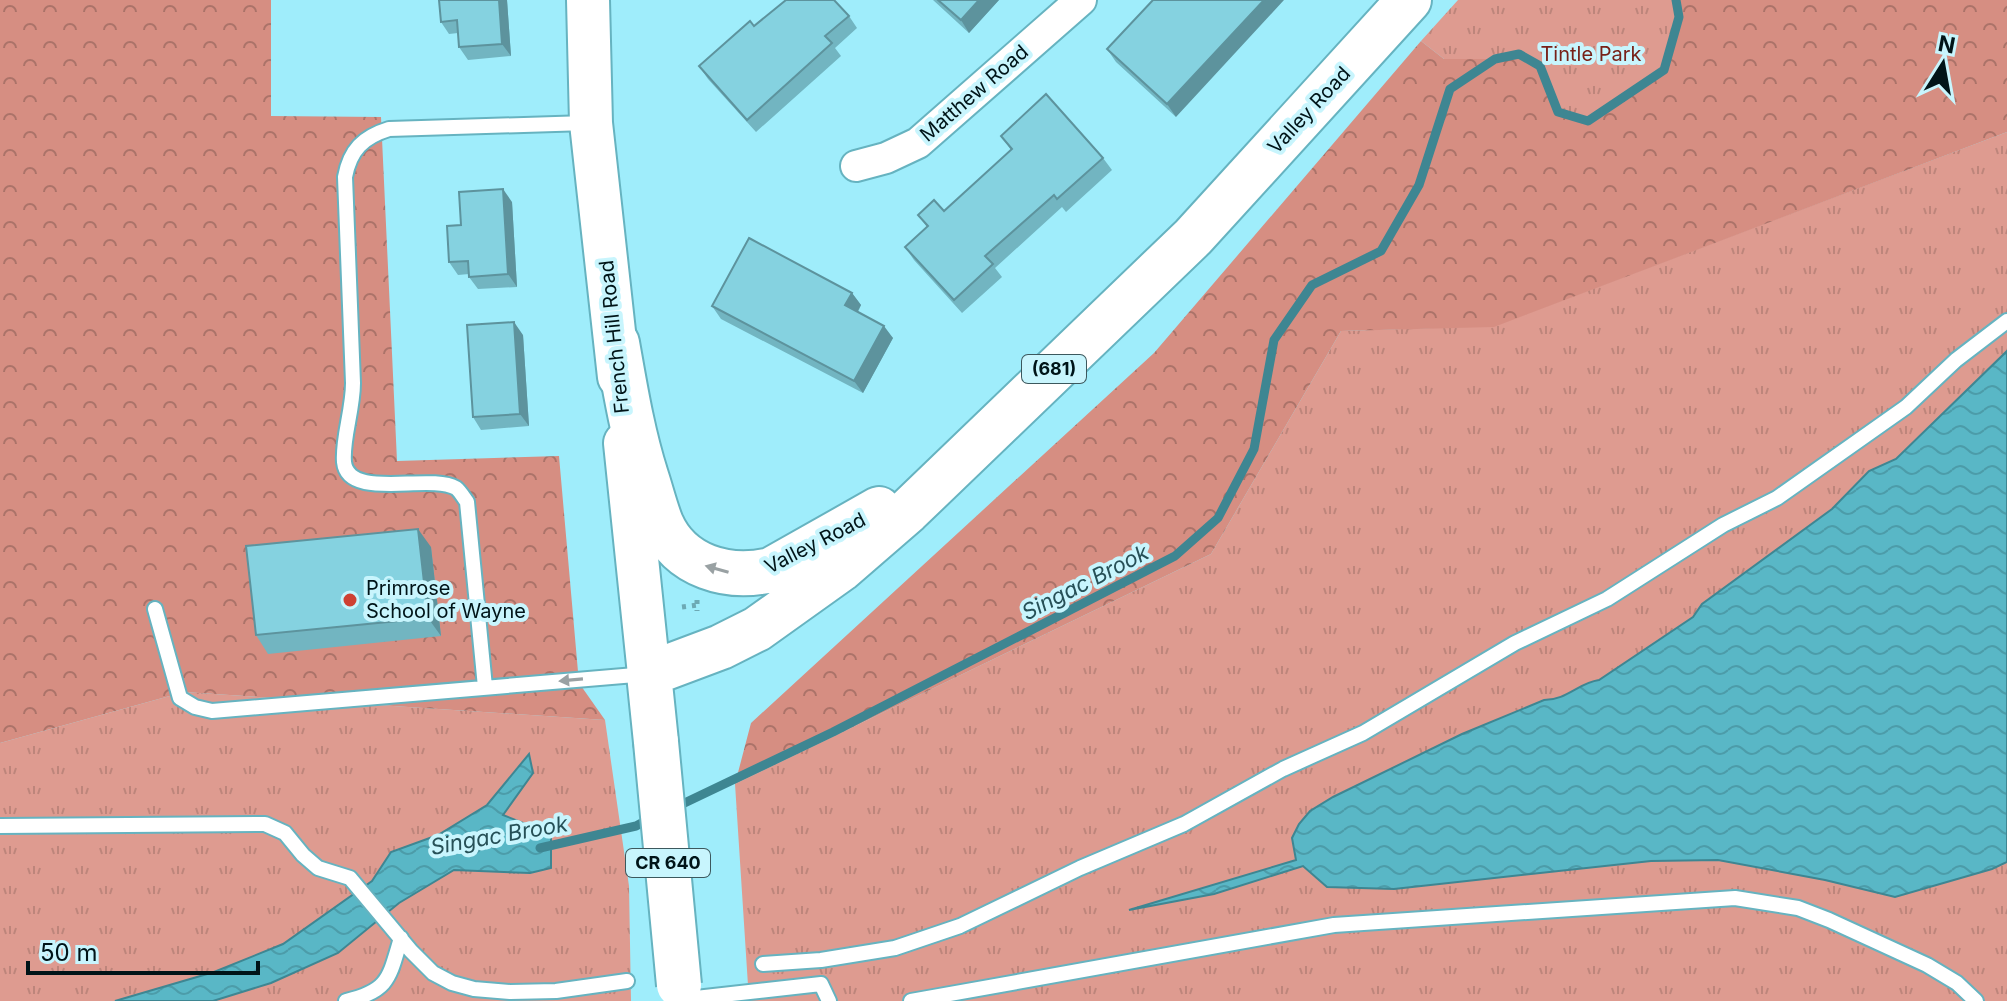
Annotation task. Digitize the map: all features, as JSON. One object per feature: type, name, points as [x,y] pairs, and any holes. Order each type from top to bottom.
[{"type":"main road","name":"French Hill Road","points":[[588,0],[591,123],[617,343],[626,466],[649,674]]},
{"type":"main road","name":"Valley Road","points":[[649,674],[721,647],[757,629],[841,569],[908,511],[1193,237],[1409,0]]},
{"type":"main road","name":"Valley Road","points":[[617,343],[640,458],[662,524],[687,556],[708,568],[726,573],[752,574],[771,570],[865,519],[923,481],[1001,421]]},
{"type":"main road","name":"CR 640","points":[[649,674],[678,997]]},
{"type":"street","name":"Matthew Road","points":[[856,166],[886,158],[918,143],[1081,0]]},
{"type":"lane","points":[[485,687],[467,502],[458,489],[443,484],[367,484],[353,479],[344,467],[353,400],[345,177],[348,161],[365,138],[389,129],[591,123]]},
{"type":"lane","points":[[763,964],[821,960],[895,948],[960,926],[1080,868],[1184,824],[1283,769],[1363,733],[1515,643],[1607,599],[1723,525],[1777,498],[1906,407],[1956,360],[2007,321]]},
{"type":"lane","points":[[155,609],[180,698],[195,707],[212,711],[649,674]]},
{"type":"lane","points":[[0,826],[265,824],[285,833],[318,868],[350,878],[433,973],[452,983],[474,989],[555,996],[627,981]]},
{"type":"lane","points":[[911,1001],[1334,925],[1735,898],[1798,908],[1829,920],[1927,965],[1957,983],[1976,1001]]},
{"type":"lane","points":[[346,1001],[381,988],[395,959],[396,933]]},
{"type":"lane","points":[[821,960],[821,984],[829,1001]]},
{"type":"lane","points":[[678,997],[821,984]]},
{"type":"path","points":[[682,607],[697,605]]},
{"type":"green space","points":[[0,0],[271,0],[271,116],[381,117],[397,461],[559,456],[579,683],[605,720],[184,692],[0,743]]},
{"type":"green space","name":"Tintle Park","points":[[1458,0],[1676,0],[1679,17],[1664,70],[1588,121],[1558,112],[1540,67],[1519,54],[1495,59],[1444,59],[1421,41]]},
{"type":"green space","points":[[1676,0],[2007,0],[2007,132],[1494,327],[1341,331],[1211,554],[735,784],[751,723],[1154,353],[1421,41],[1444,59],[1495,59],[1519,54],[1540,66],[1558,112],[1588,121],[1664,70],[1679,17]]},
{"type":"green space","points":[[2007,132],[2007,1001],[749,1001],[735,784],[1211,554],[1341,331],[1494,326]]},
{"type":"green space","points":[[184,692],[605,720],[629,886],[631,1001],[0,1001],[0,743]]},
{"type":"water","points":[[2007,351],[2007,862],[1895,897],[1718,860],[1651,861],[1394,889],[1327,887],[1303,866],[1214,894],[1129,910],[1296,860],[1292,838],[1299,824],[1310,811],[1333,797],[1462,734],[1599,680],[1693,617],[1702,604],[1832,509],[1869,471],[1896,459]]},
{"type":"water","points":[[529,754],[533,773],[503,815],[551,834],[551,868],[530,873],[454,870],[399,903],[338,953],[271,983],[213,1001],[115,1001],[214,972],[283,944],[372,881],[391,852],[438,835],[487,805]]},
{"type":"building","points":[[439,0],[499,0],[502,44],[459,47],[457,20],[441,22]]},
{"type":"building","points":[[786,0],[834,0],[849,16],[825,36],[832,43],[747,120],[699,66],[750,21],[754,26]]},
{"type":"building","points":[[938,0],[979,0],[961,20]]},
{"type":"building","points":[[1153,0],[1264,0],[1167,104],[1107,49]]},
{"type":"building","points":[[1046,94],[1103,158],[1057,199],[1054,195],[985,256],[993,264],[954,300],[905,247],[928,226],[918,215],[934,200],[944,211],[1012,149],[1001,136]]},
{"type":"building","points":[[503,189],[508,274],[469,277],[468,261],[449,262],[447,226],[461,225],[459,192]]},
{"type":"building","points":[[749,238],[852,293],[845,305],[884,326],[854,381],[712,306]]},
{"type":"building","points":[[514,322],[520,414],[473,417],[467,325]]},
{"type":"building","name":"Primrose School of Wayne","points":[[418,529],[428,618],[256,635],[246,546]]},
{"type":"waterway","name":"Singac Brook","points":[[674,808],[833,732],[1175,556],[1218,518],[1254,449],[1274,340],[1312,285],[1381,251],[1419,185],[1450,89],[1495,59],[1519,54],[1540,66],[1558,112],[1588,121],[1664,70],[1679,17],[1676,0]]},
{"type":"waterway","name":"Singac Brook","points":[[540,848],[636,826],[649,819]]},
{"type":"place","name":"Primrose School of Wayne","points":[[350,600]]}]
